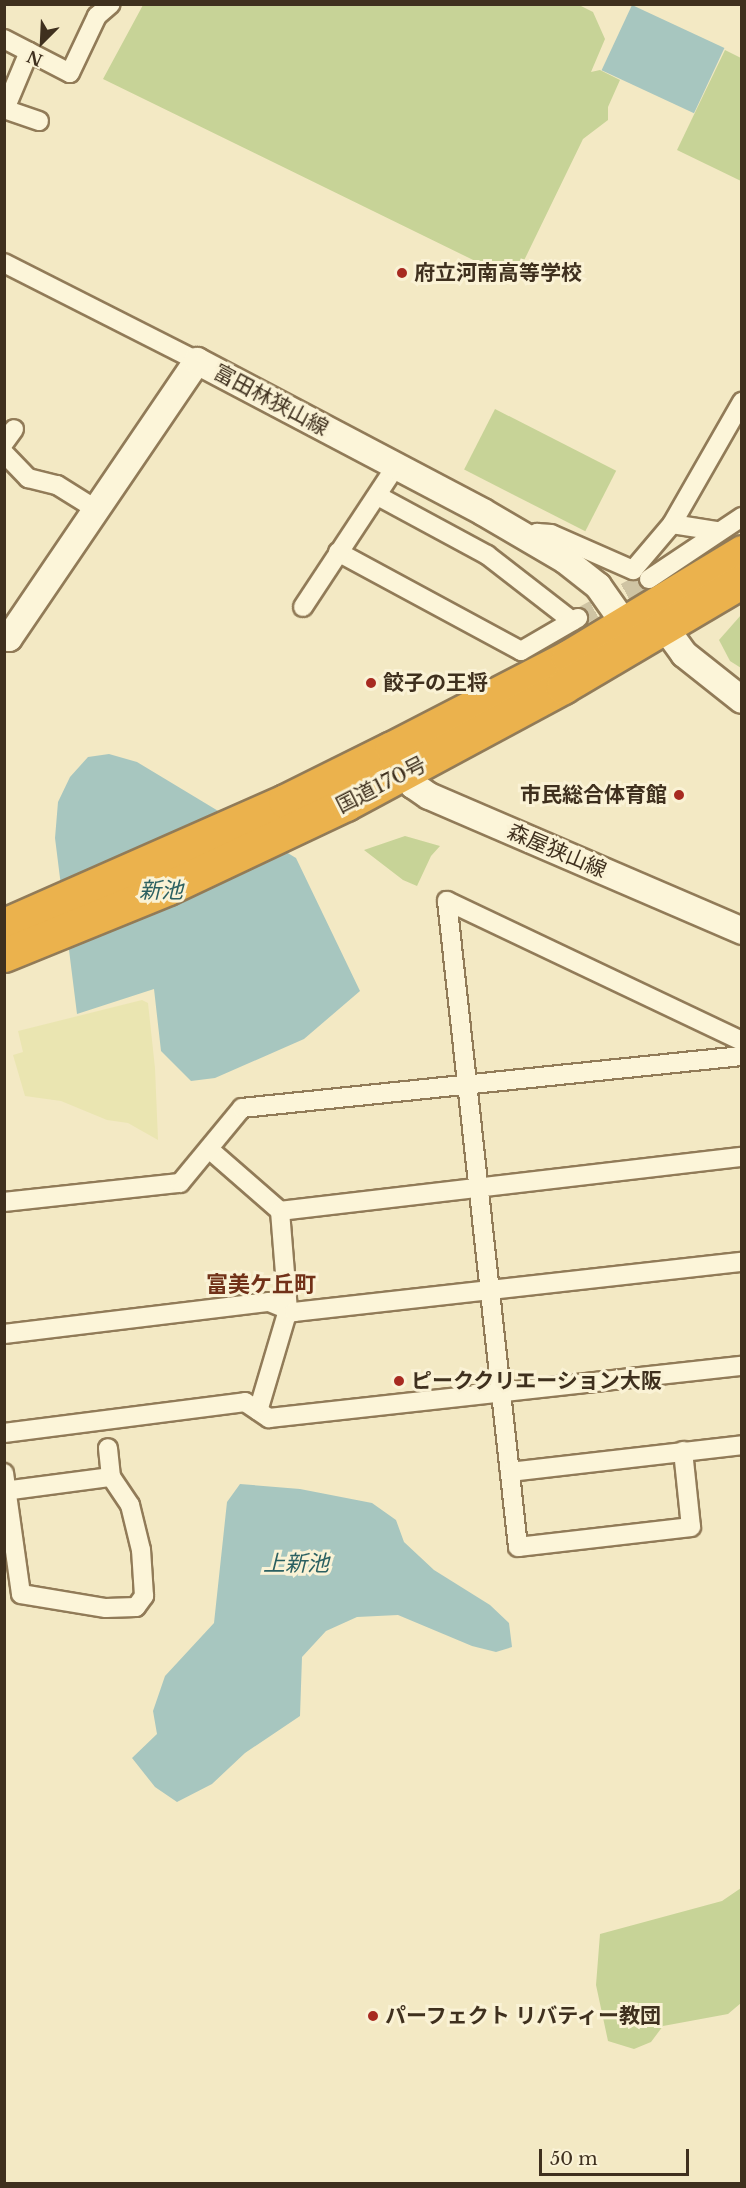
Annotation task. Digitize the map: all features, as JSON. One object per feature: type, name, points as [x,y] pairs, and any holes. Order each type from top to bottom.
[{"type":"highway","name":"国道170号","points":[[398,761],[741,552]]},
{"type":"highway","name":"国道170号","points":[[4,956],[45,940],[229,841],[666,629],[741,581]]},
{"type":"highway","name":"国道170号","points":[[4,925],[46,907],[229,841]]},
{"type":"main road","name":"富田林狭山線","points":[[6,638],[97,510],[197,361],[528,539],[598,586],[624,623]]},
{"type":"main road","points":[[666,629],[684,654],[741,700]]},
{"type":"main road","name":"森屋狭山線","points":[[398,761],[429,796],[741,931]]},
{"type":"street","points":[[4,39],[70,73],[97,16],[111,4]]},
{"type":"street","points":[[29,52],[5,109],[39,121]]},
{"type":"street","points":[[4,263],[197,361]]},
{"type":"street","points":[[528,539],[537,533],[552,534],[633,570],[672,524],[741,402]]},
{"type":"street","points":[[4,453],[28,478],[57,484],[97,510]]},
{"type":"street","points":[[303,607],[396,466]]},
{"type":"street","points":[[338,552],[521,651],[575,619],[487,555],[378,496]]},
{"type":"street","points":[[649,579],[710,541],[717,531],[741,517]]},
{"type":"street","points":[[672,524],[717,531]]},
{"type":"street","points":[[683,1451],[691,1527],[518,1547],[447,901],[741,1041]]},
{"type":"street","points":[[6,1198],[180,1183],[242,1108],[741,1056]]},
{"type":"street","points":[[209,1149],[280,1211],[288,1310],[258,1410]]},
{"type":"street","points":[[280,1211],[741,1157]]},
{"type":"street","points":[[4,1334],[269,1302],[288,1310],[741,1262]]},
{"type":"street","points":[[4,1433],[245,1402],[269,1418],[741,1366]]},
{"type":"street","points":[[510,1472],[741,1445]]},
{"type":"street","points":[[108,1448],[111,1477],[130,1505],[137,1529],[144,1596],[135,1607],[106,1608],[21,1594],[5,1485],[111,1477]]},
{"type":"shaded area","points":[[142,1000],[148,1003],[155,1068],[158,1140],[128,1123],[107,1120],[61,1101],[25,1096],[13,1055],[23,1052],[18,1031]]},
{"type":"green space","points":[[577,4],[593,12],[605,39],[591,72],[600,70],[620,80],[608,107],[608,120],[583,139],[517,275],[512,273],[510,278],[103,79],[143,5]]},
{"type":"green space","points":[[725,50],[741,58],[741,181],[677,150]]},
{"type":"green space","points":[[495,409],[616,471],[585,531],[464,470]]},
{"type":"green space","points":[[741,615],[741,668],[730,661],[719,640]]},
{"type":"green space","points":[[405,836],[440,846],[431,856],[417,886],[403,880],[364,850]]},
{"type":"green space","points":[[741,1888],[741,2003],[728,2014],[663,2026],[651,2042],[634,2049],[608,2041],[596,1985],[600,1934],[722,1901]]},
{"type":"water","points":[[632,5],[724,48],[694,113],[602,70]]},
{"type":"water","name":"新池","points":[[109,754],[137,762],[296,858],[360,991],[304,1039],[215,1078],[191,1081],[161,1051],[154,989],[77,1014],[55,838],[58,802],[70,777],[88,757]]},
{"type":"water","name":"上新池","points":[[240,1484],[300,1489],[372,1503],[396,1520],[404,1542],[434,1570],[490,1605],[509,1623],[512,1647],[496,1652],[472,1646],[398,1615],[357,1617],[326,1631],[302,1657],[300,1716],[245,1753],[212,1784],[177,1802],[155,1787],[132,1758],[157,1734],[153,1711],[165,1676],[214,1623],[227,1502]]},
{"type":"tunnel","points":[[578,618],[649,579]]},
{"type":"place","name":"府立河南高等学校","points":[[402,273]]},
{"type":"place","name":"餃子の王将","points":[[371,683]]},
{"type":"place","name":"市民総合体育館","points":[[679,795]]},
{"type":"place","name":"ピーククリエーション大阪","points":[[399,1381]]},
{"type":"place","name":"パーフェクト リバティー教団","points":[[373,2016]]},
{"type":"district","name":"富美ケ丘町","points":[[261,1285]]}]
